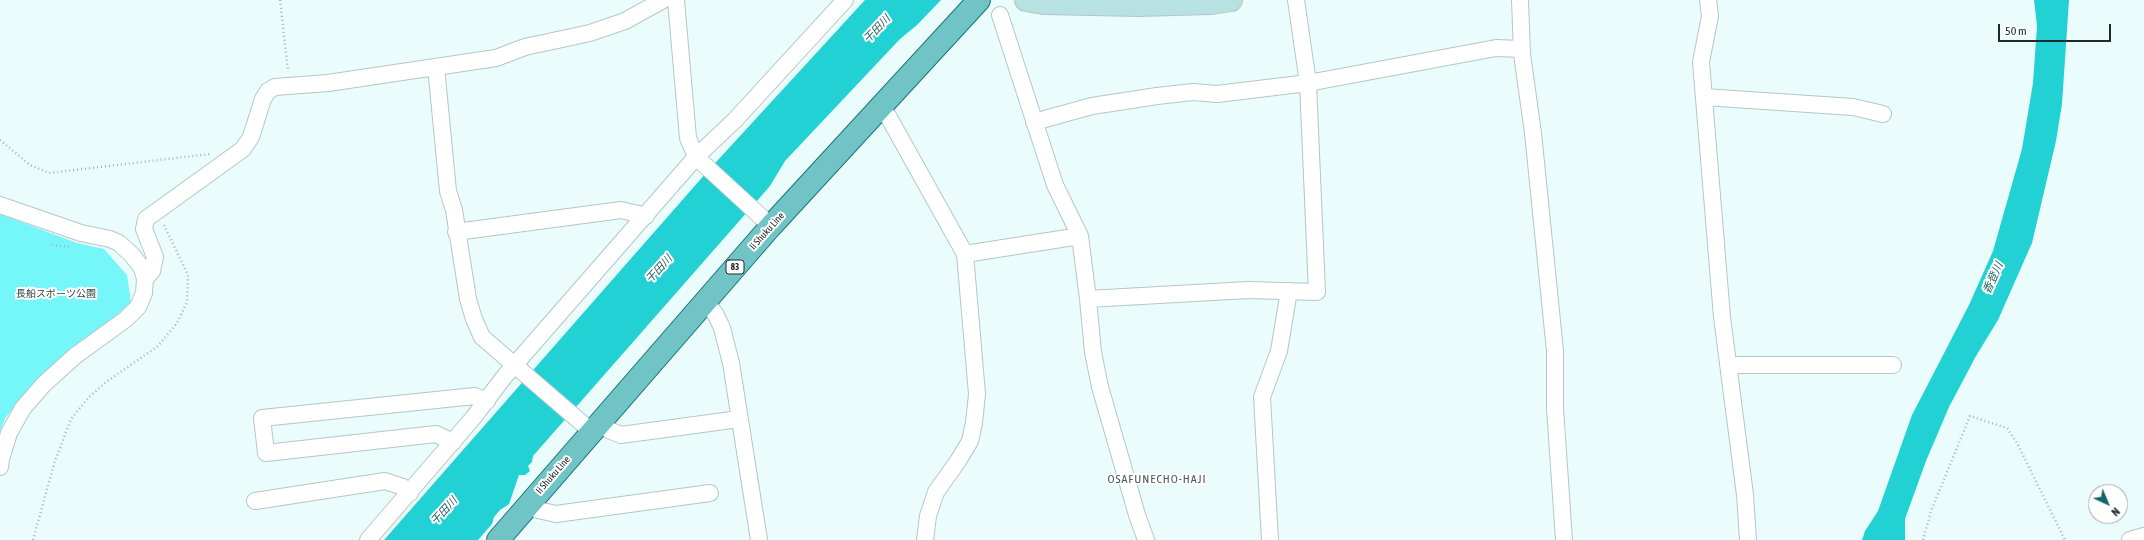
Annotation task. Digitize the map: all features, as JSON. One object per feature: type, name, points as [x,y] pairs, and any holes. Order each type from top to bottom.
[{"type":"main road","name":"Ii Shuku Line","points":[[498,540],[529,504],[590,424],[705,301],[765,221],[880,107],[979,0]]},
{"type":"street","points":[[145,278],[152,271],[155,257],[144,229],[146,219],[156,210],[243,149],[251,137],[263,99],[268,91],[275,87],[328,83],[496,58],[531,45],[590,33],[625,21],[663,0]]},
{"type":"street","points":[[676,0],[688,138],[699,160],[765,221]]},
{"type":"street","points":[[368,540],[646,216],[846,0]]},
{"type":"street","points":[[1026,0],[1043,3],[1138,5],[1231,0]]},
{"type":"street","points":[[1088,299],[1206,291],[1317,292],[1308,83],[1296,0]]},
{"type":"street","points":[[1520,0],[1522,50],[1555,351],[1555,408],[1564,540]]},
{"type":"street","points":[[1708,0],[1710,16],[1702,62],[1704,97],[1721,302],[1745,495],[1748,540]]},
{"type":"street","points":[[1000,15],[1055,185],[1080,236],[1088,299],[1092,352],[1100,387],[1135,508],[1146,540]]},
{"type":"street","points":[[1034,122],[1092,106],[1157,96],[1193,92],[1217,94],[1308,83],[1496,48],[1522,50]]},
{"type":"street","points":[[436,67],[448,191],[454,210],[456,232],[468,299],[474,320],[482,336],[590,424],[621,435],[739,419]]},
{"type":"street","points":[[1704,97],[1853,107],[1883,114]]},
{"type":"street","points":[[880,107],[888,116],[965,254],[977,394],[974,422],[970,441],[936,492],[928,516],[925,540]]},
{"type":"street","points":[[0,204],[81,233],[110,239],[119,243],[132,255],[142,268],[145,278],[144,293],[138,307],[126,319],[70,361],[44,384],[23,408],[9,433],[0,467]]},
{"type":"street","points":[[456,232],[621,210],[646,216]]},
{"type":"street","points":[[965,254],[1080,236]]},
{"type":"street","points":[[1270,540],[1262,397],[1279,351],[1289,291]]},
{"type":"street","points":[[705,301],[716,315],[722,328],[731,363],[759,540]]},
{"type":"street","points":[[1728,365],[1893,365]]},
{"type":"street","points":[[453,442],[436,434],[266,453],[262,418],[475,396],[487,400]]},
{"type":"street","points":[[255,500],[385,481],[403,487],[410,492]]},
{"type":"street","points":[[529,504],[538,510],[556,514],[710,493]]},
{"type":"street","points":[[2130,540],[2144,536]]},
{"type":"path","points":[[280,0],[290,85]]},
{"type":"path","points":[[0,140],[30,165],[50,173],[213,153],[225,155],[229,159]]},
{"type":"path","points":[[34,540],[54,464],[71,419],[89,397],[106,382],[158,346],[177,323],[187,302],[188,275],[156,210]]},
{"type":"path","points":[[1923,540],[1931,511],[1970,416],[2007,428],[2017,443],[2065,540]]},
{"type":"green space","name":"長船スポーツ公園","points":[[0,214],[77,243],[104,249],[127,275],[131,302],[107,324],[50,367],[6,417],[0,431]]},
{"type":"water","name":"干田川","points":[[865,0],[941,0],[917,25],[900,39],[785,161],[770,186],[533,456],[532,462],[528,466],[530,471],[525,475],[519,475],[509,504],[500,510],[494,517],[492,524],[478,540],[384,540],[706,173]]},
{"type":"water","name":"香登川","points":[[2034,0],[2069,0],[2062,104],[2056,141],[2032,243],[1998,320],[1976,356],[1949,407],[1926,461],[1905,519],[1905,540],[1862,540],[1865,531],[1878,511],[1912,415],[1969,305],[1993,251],[2022,149],[2033,83],[2037,26]]},
{"type":"district","name":"OSAFUNECHO-HAJI","points":[[1157,479]]}]
